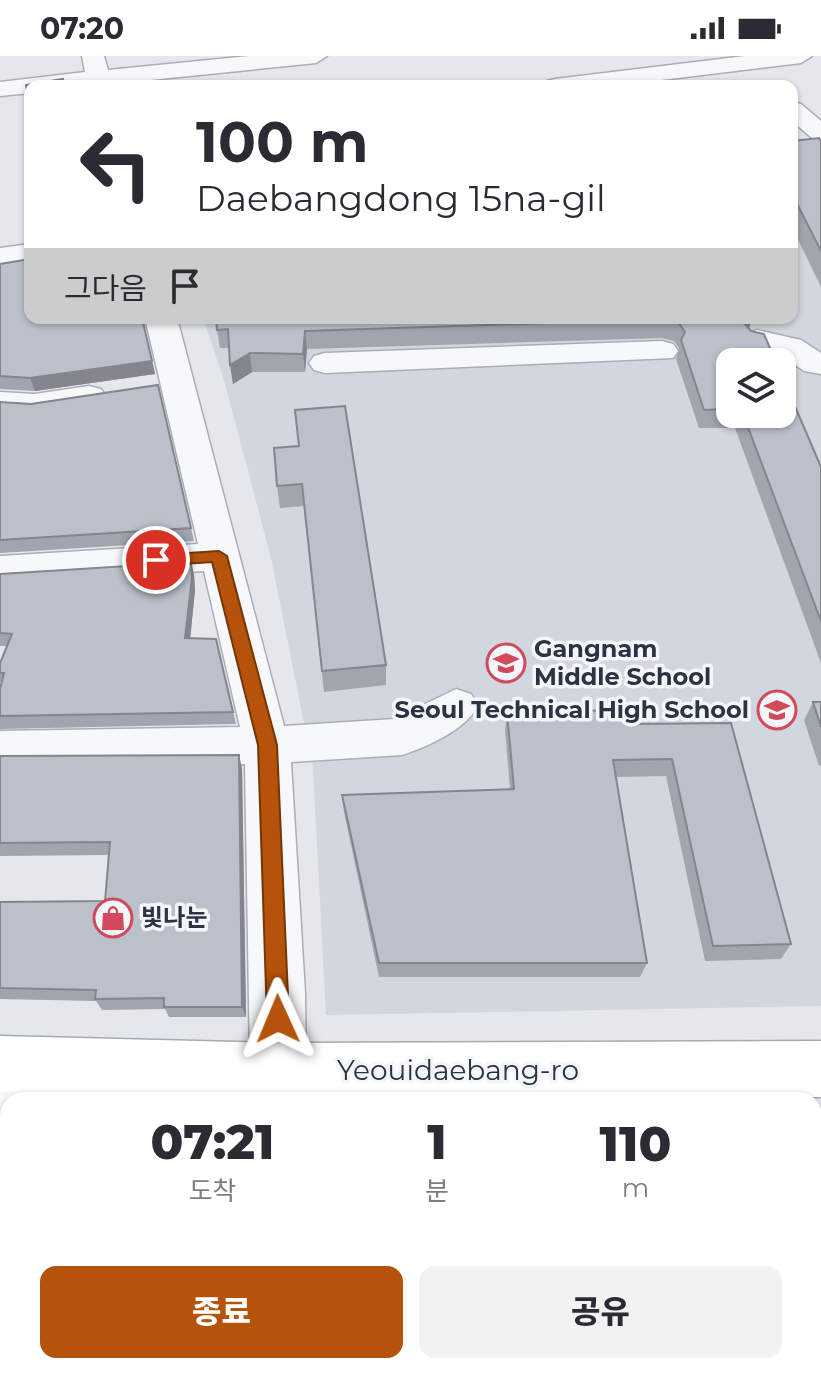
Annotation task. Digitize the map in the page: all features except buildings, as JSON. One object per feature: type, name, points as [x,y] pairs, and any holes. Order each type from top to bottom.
[{"type":"main road","name":"Yeouidaebang-ro","points":[[0,1064],[278,1071],[821,1069]]},
{"type":"street","points":[[599,56],[617,78]]},
{"type":"street","points":[[602,80],[801,56]]},
{"type":"street","points":[[55,80],[97,73],[305,62]]},
{"type":"street","points":[[737,64],[757,80]]},
{"type":"street","points":[[0,89],[24,85]]},
{"type":"street","points":[[798,118],[816,143]]},
{"type":"street","points":[[0,257],[24,254]]},
{"type":"street","points":[[160,324],[145,388],[219,556],[267,745],[278,993],[278,1071]]},
{"type":"street","points":[[757,340],[790,347],[815,364],[821,364]]},
{"type":"street","points":[[325,363],[662,351]]},
{"type":"street","points":[[0,402],[35,404],[145,388]]},
{"type":"street","points":[[0,570],[219,556]]},
{"type":"street","points":[[0,749],[267,745],[402,737],[456,706]]},
{"type":"street","points":[[237,1092],[340,1071]]},
{"type":"shaded area","name":"Gangnam Middle School","points":[[821,152],[821,1006],[326,1015],[313,768],[271,558],[224,380],[205,324],[798,324],[798,156]]},
{"type":"place","name":"Gangnam Middle School","points":[[506,663]]},
{"type":"place","name":"Seoul Technical High School","points":[[777,710]]},
{"type":"place","name":"빛나눈","points":[[113,918]]},
{"type":"route","points":[[156,560],[219,556],[267,745],[278,1019]]}]
